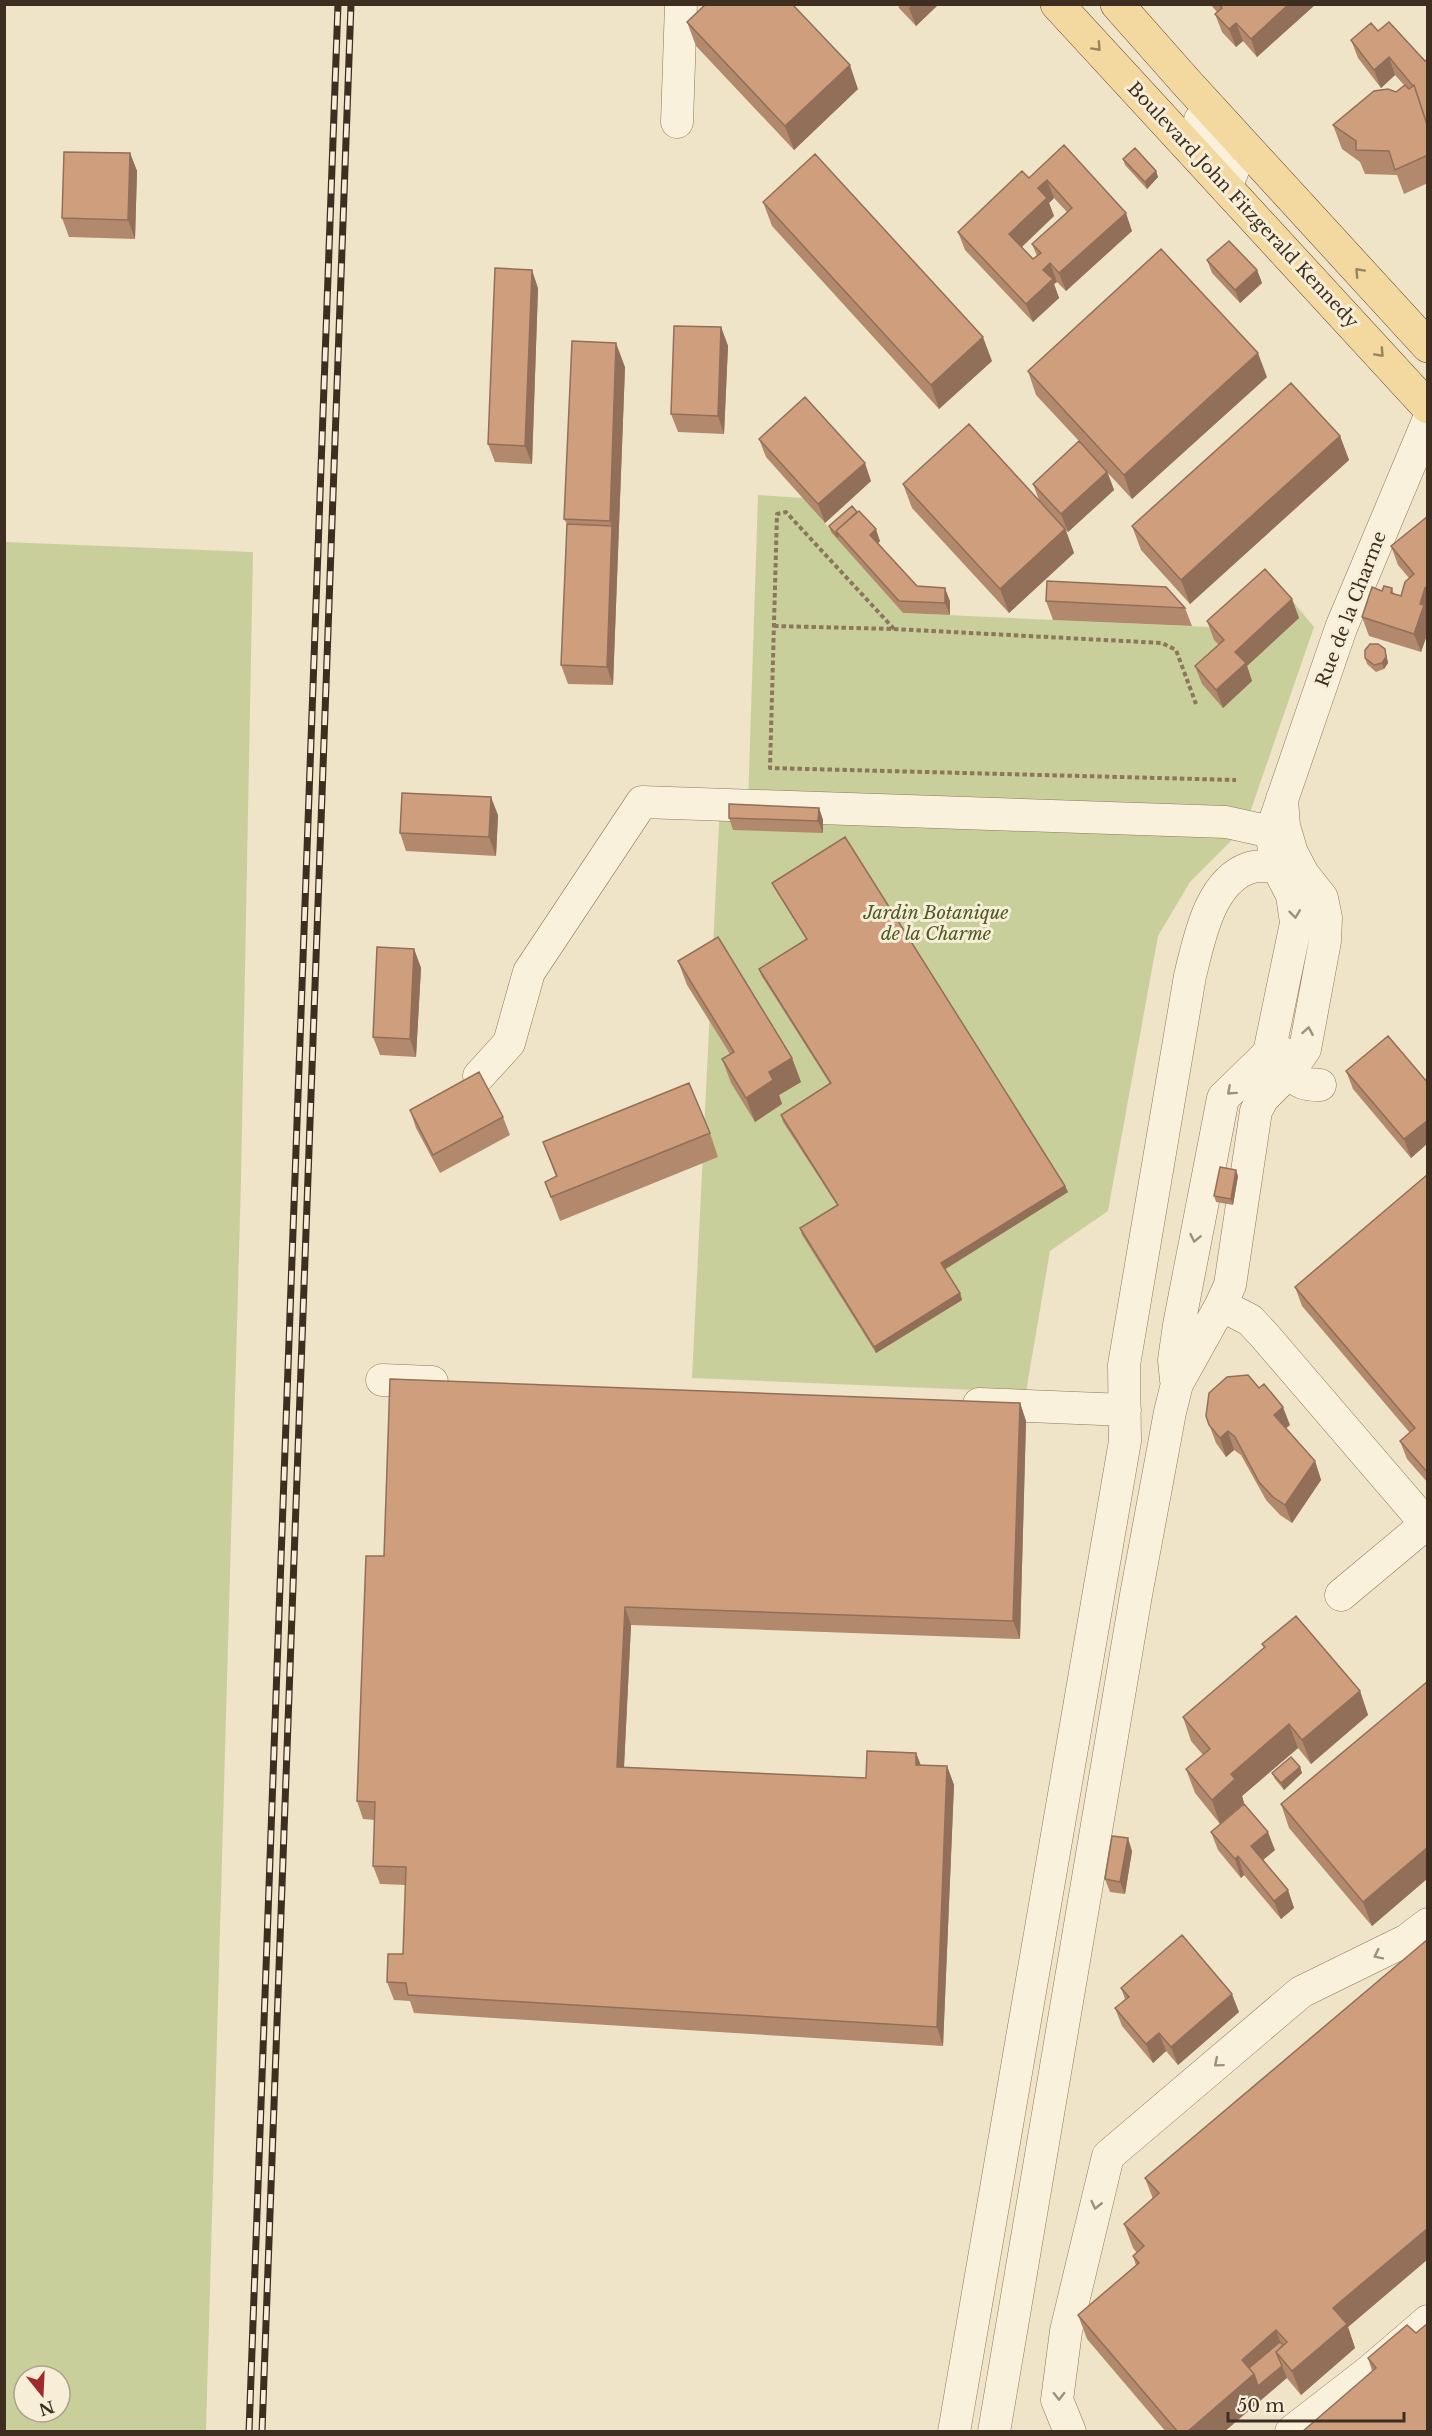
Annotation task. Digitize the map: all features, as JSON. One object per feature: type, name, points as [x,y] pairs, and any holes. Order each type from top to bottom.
[{"type":"main road","name":"Boulevard John Fitzgerald Kennedy","points":[[1057,4],[1428,407]]},
{"type":"main road","points":[[1117,4],[1428,346]]},
{"type":"street","points":[[677,122],[681,4]]},
{"type":"street","points":[[1186,82],[1188,101],[1193,113],[1227,151],[1233,170],[1226,188]]},
{"type":"street","name":"Rue de la Charme","points":[[1177,1384],[1174,1360],[1179,1325],[1223,1098],[1269,1053],[1296,923],[1292,895],[1277,866],[1271,832],[1341,628],[1428,421]]},
{"type":"street","points":[[1397,491],[1428,479]]},
{"type":"street","name":"Rue de la Charme","points":[[1226,1295],[1256,1111],[1263,1098],[1290,1071],[1305,1049],[1325,941],[1326,918],[1322,898],[1303,874],[1292,853],[1284,826],[1282,799]]},
{"type":"street","points":[[479,1076],[509,1043],[529,972],[642,802],[1226,822],[1271,832]]},
{"type":"street","points":[[954,2432],[1125,1441],[1124,1365],[1190,976],[1203,924],[1219,890],[1249,868],[1277,866]]},
{"type":"street","points":[[1278,1013],[1283,1056],[1294,1079],[1305,1086],[1320,1085]]},
{"type":"street","points":[[994,2432],[1134,1607],[1177,1384],[1226,1295],[1264,1335],[1427,1525],[1341,1595]]},
{"type":"street","points":[[382,1380],[465,1383]]},
{"type":"street","points":[[945,1403],[1125,1410]]},
{"type":"street","points":[[1070,2432],[1057,2400],[1066,2331],[1108,2156],[1301,1992],[1407,1940],[1428,1924]]},
{"type":"street","points":[[1291,2432],[1371,2370],[1428,2321]]},
{"type":"path","points":[[894,629],[786,512],[777,514],[770,768],[1236,780]]},
{"type":"path","points":[[774,626],[894,629],[1162,643],[1176,650],[1196,704]]},
{"type":"green space","name":"Jardin Botanique de la Charme","points":[[758,495],[803,498],[903,613],[1210,627],[1271,575],[1314,627],[1245,827],[1190,882],[1158,936],[1108,1211],[1050,1251],[1026,1392],[692,1378],[720,803],[748,804]]},
{"type":"green space","points":[[5,542],[253,552],[241,1181],[206,2431],[5,2431]]},
{"type":"building","points":[[706,4],[792,4],[850,65],[785,126],[687,22]]},
{"type":"building","points":[[1219,4],[1289,4],[1251,39],[1236,23],[1229,29],[1215,14],[1222,8]]},
{"type":"building","points":[[1389,22],[1425,61],[1428,61],[1428,127],[1414,85],[1389,57],[1374,70],[1351,40],[1371,23],[1378,31]]},
{"type":"building","points":[[1405,85],[1409,89],[1414,85],[1428,128],[1428,155],[1395,170],[1389,151],[1356,150],[1356,141],[1333,125],[1374,91],[1388,89],[1396,92]]},
{"type":"building","points":[[1064,145],[1126,213],[1059,273],[1050,263],[1043,270],[1053,279],[1026,304],[958,232],[1022,171],[1029,178]],"holes":[[[1047,180],[1072,208],[1032,244],[1041,253],[1033,259],[1009,234],[1047,198],[1038,188]]]},
{"type":"building","points":[[1135,148],[1156,171],[1145,182],[1123,159]]},
{"type":"building","points":[[64,152],[130,153],[128,220],[62,218]]},
{"type":"building","points":[[815,154],[983,337],[931,385],[763,202]]},
{"type":"building","points":[[1229,241],[1257,270],[1235,290],[1207,260]]},
{"type":"building","points":[[1161,249],[1258,353],[1124,475],[1028,371]]},
{"type":"building","points":[[495,268],[532,270],[525,446],[488,444]]},
{"type":"building","points":[[674,326],[721,327],[718,416],[671,414]]},
{"type":"building","points":[[572,341],[616,343],[610,521],[564,519]]},
{"type":"building","points":[[1291,383],[1340,436],[1181,580],[1132,526]]},
{"type":"building","points":[[805,397],[865,463],[818,504],[759,439]]},
{"type":"building","points":[[969,424],[1065,529],[1000,589],[903,484]]},
{"type":"building","points":[[1079,441],[1107,472],[1061,514],[1033,484]]},
{"type":"building","points":[[852,506],[857,512],[836,531],[838,537],[829,526]]},
{"type":"building","points":[[859,511],[876,529],[870,535],[917,586],[945,588],[945,603],[899,601],[836,531]]},
{"type":"building","points":[[1428,516],[1428,585],[1420,604],[1424,605],[1414,634],[1362,617],[1372,587],[1382,591],[1384,586],[1392,588],[1391,593],[1401,596],[1405,582],[1414,574],[1391,546]]},
{"type":"building","points":[[567,524],[612,526],[607,667],[561,665]]},
{"type":"building","points":[[1265,569],[1292,599],[1235,652],[1246,663],[1216,690],[1195,666],[1224,640],[1207,621]]},
{"type":"building","points":[[1047,581],[1166,587],[1185,608],[1046,601]]},
{"type":"building","points":[[1370,644],[1378,644],[1385,649],[1386,657],[1382,663],[1374,665],[1365,658],[1365,650]]},
{"type":"building","points":[[402,793],[491,797],[489,837],[400,833]]},
{"type":"building","points":[[729,804],[819,808],[818,821],[729,818]]},
{"type":"building","points":[[845,837],[1065,1186],[941,1263],[960,1293],[874,1347],[800,1228],[838,1205],[781,1115],[831,1083],[759,969],[807,939],[772,883]]},
{"type":"building","points":[[718,937],[792,1058],[769,1072],[773,1080],[746,1098],[722,1059],[734,1052],[678,961]]},
{"type":"building","points":[[377,947],[414,949],[410,1039],[373,1037]]},
{"type":"building","points":[[1388,1036],[1428,1083],[1428,1120],[1404,1139],[1346,1071]]},
{"type":"building","points":[[479,1072],[503,1117],[433,1155],[410,1110]]},
{"type":"building","points":[[689,1083],[710,1133],[551,1197],[545,1182],[557,1176],[543,1142]]},
{"type":"building","points":[[1220,1167],[1236,1170],[1231,1199],[1214,1196]]},
{"type":"building","points":[[1428,1174],[1428,1473],[1400,1441],[1415,1428],[1295,1287]]},
{"type":"building","points":[[1248,1375],[1259,1388],[1264,1384],[1283,1407],[1274,1415],[1315,1461],[1285,1505],[1273,1497],[1259,1482],[1235,1437],[1228,1431],[1220,1438],[1209,1425],[1206,1416],[1209,1393],[1227,1377]]},
{"type":"building","points":[[390,1379],[1020,1403],[1013,1621],[625,1607],[617,1767],[866,1778],[867,1751],[916,1753],[916,1765],[947,1766],[937,2027],[408,1995],[406,1983],[387,1982],[388,1954],[403,1954],[406,1867],[373,1866],[375,1802],[357,1801],[366,1556],[384,1556]]},
{"type":"building","points":[[1296,1616],[1360,1691],[1302,1740],[1289,1724],[1231,1774],[1235,1779],[1212,1800],[1186,1769],[1210,1749],[1183,1717],[1265,1647],[1262,1644]]},
{"type":"building","points":[[1428,1681],[1428,1847],[1363,1902],[1281,1804]]},
{"type":"building","points":[[1291,1757],[1300,1767],[1281,1783],[1272,1773]]},
{"type":"building","points":[[1244,1804],[1268,1832],[1251,1846],[1288,1890],[1274,1901],[1238,1856],[1235,1859],[1211,1832]]},
{"type":"building","points":[[1112,1836],[1128,1838],[1120,1882],[1105,1879]]},
{"type":"building","points":[[1182,1935],[1232,1994],[1171,2047],[1159,2033],[1146,2044],[1115,2008],[1129,1997],[1121,1988]]},
{"type":"building","points":[[1428,1939],[1428,2228],[1333,2308],[1347,2324],[1292,2371],[1276,2352],[1287,2342],[1276,2330],[1242,2360],[1254,2374],[1187,2432],[1178,2432],[1078,2315],[1139,2263],[1133,2256],[1144,2246],[1124,2224],[1159,2193],[1145,2178]]},
{"type":"building","points":[[1428,2323],[1428,2432],[1302,2432],[1376,2368],[1368,2358],[1407,2325],[1416,2333]]},
{"type":"building","points":[[1280,2342],[1283,2345],[1276,2352],[1282,2366],[1258,2386],[1249,2368]]},
{"type":"railway","points":[[249,2432],[338,4]]},
{"type":"railway","points":[[262,2432],[351,4]]}]
